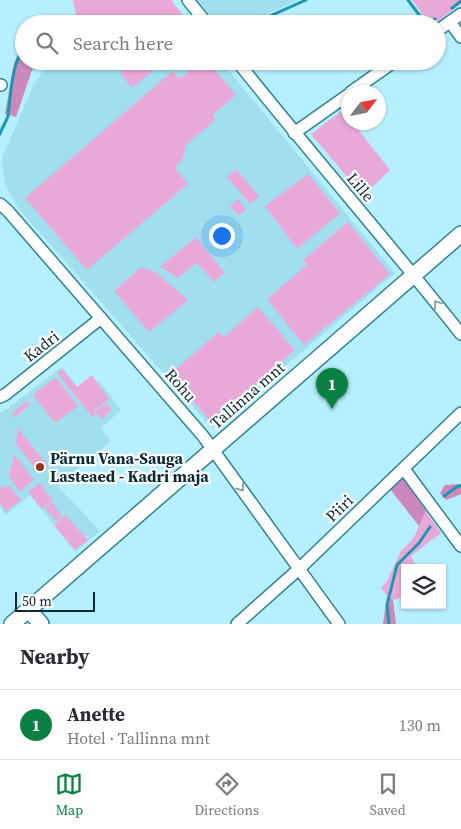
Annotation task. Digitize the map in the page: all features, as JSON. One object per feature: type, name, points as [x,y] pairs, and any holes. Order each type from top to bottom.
[{"type":"main road","name":"Tallinna mnt","points":[[12,624],[461,234]]},
{"type":"main road","points":[[28,609],[41,624]]},
{"type":"street","points":[[188,0],[200,15]]},
{"type":"street","points":[[446,25],[461,14]]},
{"type":"street","points":[[450,22],[461,37]]},
{"type":"street","name":"Lille","points":[[244,70],[294,133],[414,274],[461,334]]},
{"type":"street","points":[[362,85],[383,70]]},
{"type":"street","points":[[294,133],[341,100]]},
{"type":"street","name":"Rohu","points":[[0,204],[8,210],[213,448],[339,624]]},
{"type":"street","name":"Kadri","points":[[0,397],[102,318]]},
{"type":"street","name":"Piiri","points":[[237,624],[300,568],[461,413]]},
{"type":"street","points":[[404,469],[461,546]]},
{"type":"shaded area","points":[[73,0],[171,0],[183,15],[76,15]]},
{"type":"shaded area","points":[[198,0],[298,0],[265,15],[209,15]]},
{"type":"shaded area","points":[[412,0],[461,0],[461,4],[446,15],[423,15]]},
{"type":"shaded area","points":[[15,61],[15,70],[32,70],[16,117],[5,114]]},
{"type":"shaded area","points":[[43,70],[228,70],[395,273],[212,428],[19,209],[5,185],[2,158],[33,86]]},
{"type":"shaded area","points":[[124,70],[154,70],[132,88],[120,73]]},
{"type":"shaded area","points":[[190,70],[215,70],[236,95],[213,115],[215,120],[186,145],[183,158],[175,168],[188,184],[87,270],[25,198],[173,71],[180,79]]},
{"type":"shaded area","points":[[341,112],[341,130],[359,130],[390,170],[363,196],[311,134]]},
{"type":"shaded area","points":[[236,169],[259,196],[250,204],[227,177]]},
{"type":"shaded area","points":[[308,174],[340,213],[297,249],[265,206]]},
{"type":"shaded area","points":[[238,199],[246,209],[239,216],[230,206]]},
{"type":"shaded area","points":[[348,222],[390,274],[304,345],[267,299],[307,265],[303,260]]},
{"type":"shaded area","points":[[196,237],[225,273],[214,282],[197,263],[178,278],[160,267]]},
{"type":"shaded area","points":[[141,267],[155,272],[188,300],[149,332],[114,291]]},
{"type":"shaded area","points":[[258,307],[295,350],[211,422],[170,374],[219,332],[224,337]]},
{"type":"shaded area","name":"Pärnu Vana-Sauga Lasteaed - Kadri maja","points":[[62,367],[83,394],[99,381],[121,410],[101,428],[111,441],[58,486],[100,531],[75,552],[30,495],[6,515],[0,507],[0,412],[3,412]]},
{"type":"shaded area","points":[[62,369],[77,387],[92,375],[109,399],[94,411],[96,414],[92,417],[57,373]]},
{"type":"shaded area","points":[[56,377],[78,406],[55,423],[33,395]]},
{"type":"shaded area","points":[[27,401],[30,405],[14,418],[13,412]]},
{"type":"shaded area","points":[[107,403],[112,410],[101,419],[95,412]]},
{"type":"shaded area","points":[[18,428],[48,466],[39,473],[16,444]]},
{"type":"shaded area","points":[[14,454],[34,480],[20,492],[9,476]]},
{"type":"shaded area","points":[[399,479],[404,479],[426,511],[419,526],[390,489]]},
{"type":"shaded area","points":[[39,483],[53,500],[42,509],[28,492]]},
{"type":"shaded area","points":[[461,484],[461,494],[446,500],[440,493],[445,485]]},
{"type":"shaded area","points":[[10,486],[21,500],[6,512],[0,503],[0,488]]},
{"type":"shaded area","points":[[52,502],[62,516],[56,521],[45,508]]},
{"type":"shaded area","points":[[426,511],[441,533],[411,556],[415,564],[401,564],[401,598],[393,600],[381,588],[387,581],[401,551],[413,539]]},
{"type":"shaded area","points":[[65,515],[88,540],[75,550],[54,525]]},
{"type":"shaded area","points":[[387,596],[393,600],[396,624],[383,624]]},
{"type":"waterway","points":[[272,15],[306,0]]},
{"type":"waterway","points":[[408,0],[419,15]]},
{"type":"waterway","points":[[452,8],[461,1]]},
{"type":"waterway","points":[[0,134],[8,116],[15,68]]},
{"type":"waterway","points":[[444,496],[458,486],[461,486]]},
{"type":"waterway","points":[[389,624],[387,605],[397,565],[419,543],[430,527]]},
{"type":"place","name":"Anette","points":[[332,409]]},
{"type":"place","name":"Pärnu Vana-Sauga Lasteaed - Kadri maja","points":[[40,467]]}]
